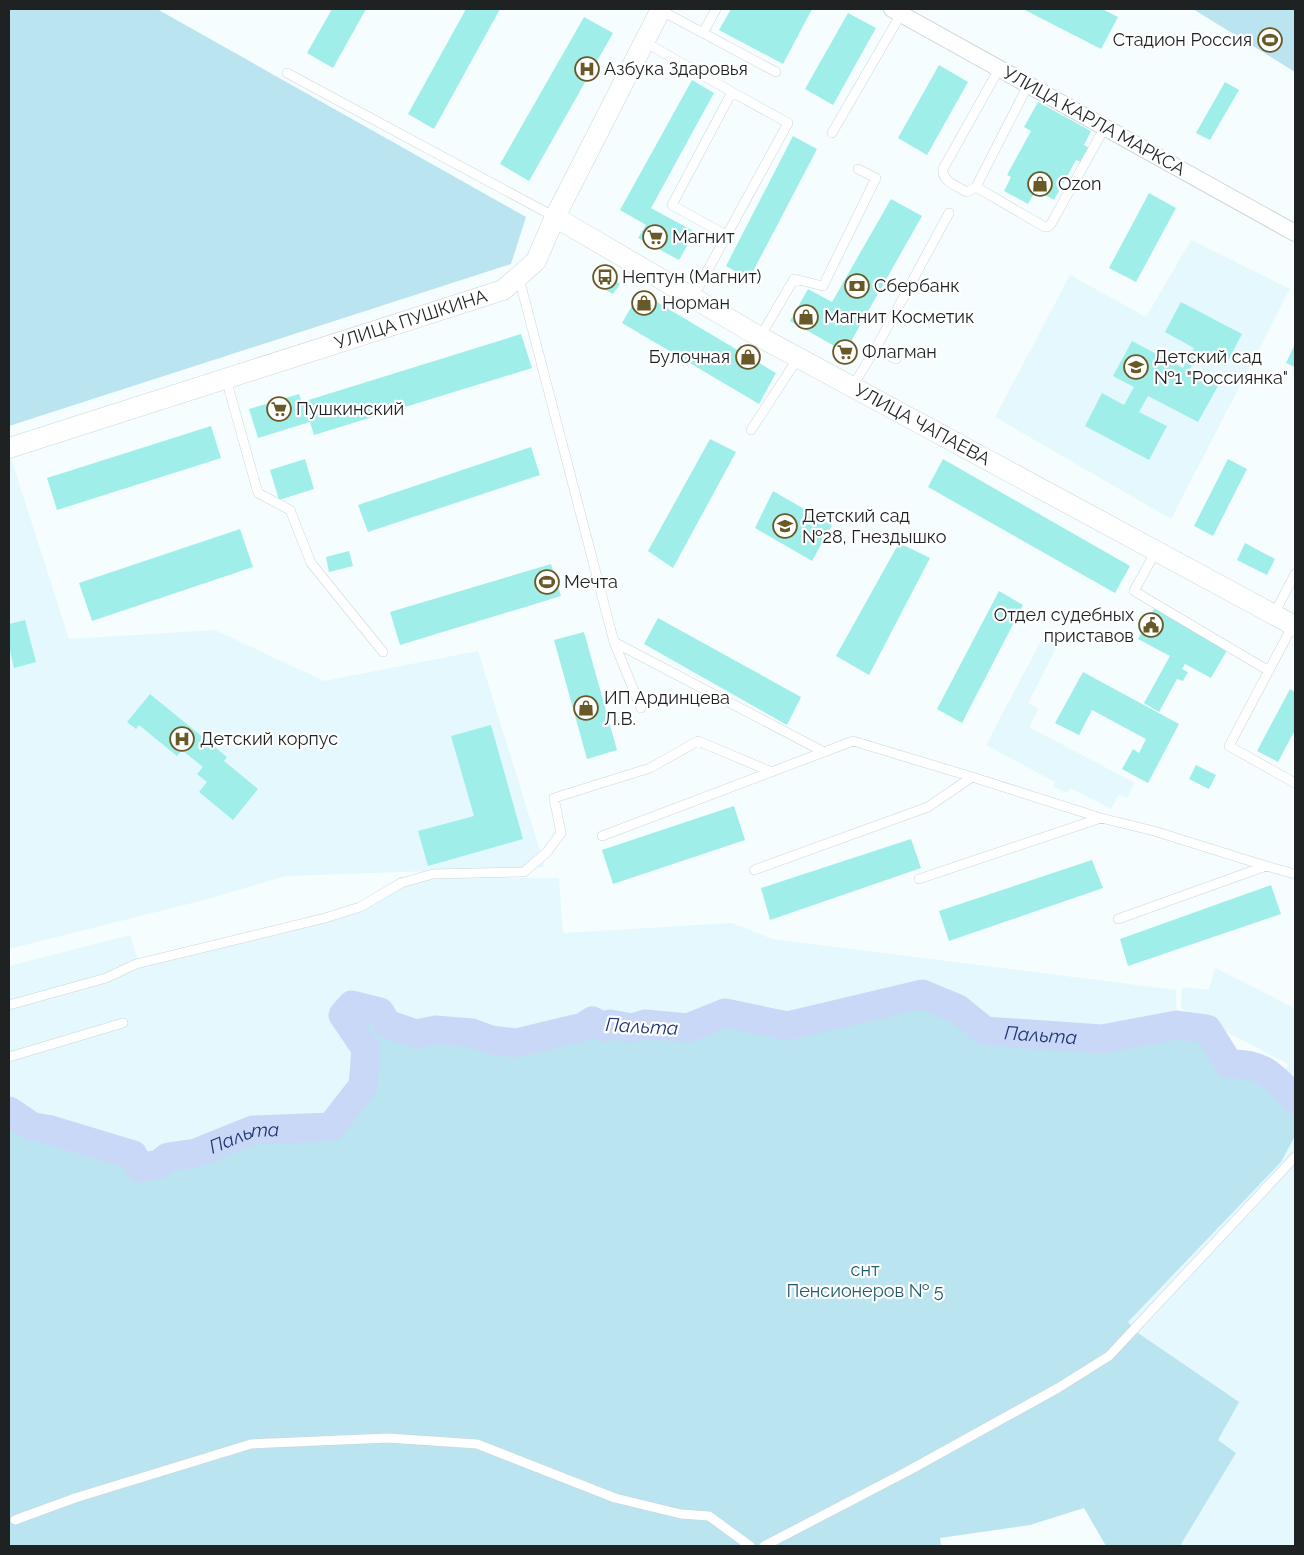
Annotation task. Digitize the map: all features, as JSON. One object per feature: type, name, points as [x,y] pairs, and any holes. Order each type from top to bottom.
[{"type":"street","name":"УЛИЦА ПУШКИНА","points":[[9,448],[503,290],[519,278],[536,261],[555,217],[661,10]]},
{"type":"street","name":"УЛИЦА КАРЛА МАРКСА","points":[[897,11],[1295,233]]},
{"type":"street","name":"УЛИЦА ЧАПАЕВА","points":[[555,217],[760,337],[1294,626]]},
{"type":"lane","points":[[703,33],[716,9]]},
{"type":"lane","points":[[661,10],[776,72]]},
{"type":"lane","points":[[832,134],[897,11]]},
{"type":"lane","points":[[643,42],[788,122],[693,297]]},
{"type":"lane","points":[[999,69],[943,169],[942,174],[945,179],[967,192],[976,187],[1028,85]]},
{"type":"lane","points":[[287,73],[555,217]]},
{"type":"lane","points":[[726,235],[672,205],[732,92]]},
{"type":"lane","points":[[976,187],[1048,227],[1105,127]]},
{"type":"lane","points":[[760,337],[794,279],[822,286],[876,178],[858,169]]},
{"type":"lane","points":[[852,387],[876,348],[949,213]]},
{"type":"lane","points":[[519,278],[614,642],[641,708]]},
{"type":"lane","points":[[876,348],[896,359]]},
{"type":"lane","points":[[751,430],[798,358]]},
{"type":"lane","points":[[226,379],[258,493],[290,510],[311,563],[383,652]]},
{"type":"lane","points":[[1156,551],[1134,591],[1269,671]]},
{"type":"lane","points":[[1274,614],[1295,574]]},
{"type":"lane","points":[[1294,626],[1229,746],[1295,783]]},
{"type":"lane","points":[[614,642],[824,752]]},
{"type":"lane","points":[[9,1005],[106,978],[136,964],[325,918],[360,907],[401,884],[433,874],[524,872],[547,852],[561,833],[554,798],[650,768],[698,741],[772,772]]},
{"type":"lane","points":[[602,836],[853,741],[1101,818],[1154,830],[1295,874]]},
{"type":"lane","points":[[754,870],[928,807],[972,777]]},
{"type":"lane","points":[[919,879],[1101,818]]},
{"type":"lane","points":[[1118,919],[1266,866]]},
{"type":"lane","points":[[9,1057],[124,1023]]},
{"type":"lane","points":[[764,1546],[908,1471],[1058,1388],[1109,1356],[1295,1157]]},
{"type":"lane","points":[[15,1520],[74,1498],[251,1444],[388,1438],[476,1444],[615,1498],[681,1514],[709,1516],[750,1546]]},
{"type":"shaded area","name":"Детский сад №1 \"Россиянка\"","points":[[1191,240],[1290,289],[1171,519],[995,417],[1070,275],[1146,317]]},
{"type":"shaded area","points":[[11,458],[69,639],[215,630],[324,681],[478,651],[545,867],[286,876],[200,901],[9,949],[9,459]]},
{"type":"shaded area","points":[[1044,635],[1059,643],[1028,703],[1039,709],[1029,727],[1135,783],[1127,798],[1119,794],[1111,809],[1070,788],[1067,793],[1053,786],[1055,782],[986,745]]},
{"type":"shaded area","points":[[400,877],[559,878],[563,933],[732,923],[772,939],[1176,990],[1177,1025],[1102,1039],[985,1031],[958,1009],[922,994],[787,1026],[725,1013],[688,1028],[645,1024],[632,1028],[610,1024],[605,1027],[592,1021],[583,1027],[516,1043],[491,1040],[472,1033],[436,1030],[416,1034],[387,1024],[343,1015],[366,1049],[363,1086],[331,1127],[253,1130],[196,1153],[168,1157],[159,1164],[140,1168],[47,1129],[33,1127],[9,1111],[9,966],[130,935],[138,960],[303,922],[357,905]]},
{"type":"shaded area","points":[[1215,968],[1295,1008],[1295,1080],[1283,1074],[1288,1064],[1181,1008],[1182,987],[1209,990]]},
{"type":"shaded area","points":[[1295,1136],[1295,1546],[1180,1546],[1236,1453],[1218,1440],[1128,1322],[1281,1162]]},
{"type":"green space","points":[[9,9],[157,9],[526,217],[511,264],[9,426]]},
{"type":"green space","name":"Стадион Россия","points":[[1193,9],[1295,9],[1295,72]]},
{"type":"green space","name":"снт Пенсионеров № 5","points":[[922,994],[958,1009],[985,1031],[1102,1039],[1177,1025],[1207,1029],[1229,1064],[1251,1066],[1266,1072],[1295,1099],[1295,1136],[1281,1162],[1128,1322],[1138,1333],[1239,1402],[1218,1440],[1236,1453],[1180,1546],[1106,1546],[1084,1508],[1030,1525],[940,1538],[941,1546],[9,1546],[9,1111],[33,1127],[47,1129],[133,1155],[140,1168],[159,1164],[168,1157],[196,1153],[253,1130],[331,1127],[363,1086],[366,1049],[343,1015],[352,1005],[380,1012],[387,1024],[416,1034],[436,1030],[472,1033],[491,1040],[516,1043],[583,1027],[592,1021],[605,1027],[610,1024],[632,1028],[645,1024],[688,1028],[725,1013],[787,1026]]},
{"type":"building","points":[[332,9],[366,9],[333,68],[307,53]]},
{"type":"building","points":[[466,9],[500,9],[434,129],[408,114]]},
{"type":"building","points":[[731,9],[812,9],[783,64],[719,30]]},
{"type":"building","points":[[1023,9],[1102,9],[1118,17],[1101,49]]},
{"type":"building","points":[[848,13],[876,28],[833,105],[805,89]]},
{"type":"building","points":[[584,17],[613,33],[529,181],[500,164]]},
{"type":"building","points":[[939,65],[968,82],[927,155],[898,138]]},
{"type":"building","points":[[692,80],[714,93],[651,208],[695,232],[679,260],[638,238],[646,225],[620,210]]},
{"type":"building","points":[[1225,82],[1239,90],[1210,140],[1196,133]]},
{"type":"building","points":[[1038,102],[1091,131],[1084,145],[1091,149],[1083,163],[1076,160],[1054,200],[1036,190],[1028,204],[1004,191],[1011,177],[1007,175],[1031,131],[1024,127]]},
{"type":"building","points":[[793,136],[817,149],[749,279],[726,266]]},
{"type":"building","points":[[1149,193],[1176,208],[1136,282],[1109,268]]},
{"type":"building","points":[[891,199],[922,216],[845,352],[790,321],[808,289],[832,302]]},
{"type":"building","points":[[611,279],[620,284],[613,294],[604,289]]},
{"type":"building","points":[[640,292],[776,373],[759,404],[622,323]]},
{"type":"building","points":[[1181,302],[1242,334],[1225,366],[1199,352],[1189,371],[1218,386],[1198,422],[1148,396],[1139,412],[1167,426],[1149,460],[1085,426],[1102,393],[1124,405],[1134,387],[1113,376],[1132,341],[1183,368],[1194,348],[1165,332]]},
{"type":"building","points":[[521,334],[532,368],[314,435],[310,422],[258,438],[249,409],[299,394],[302,402]]},
{"type":"building","points":[[1295,344],[1295,367],[1286,363]]},
{"type":"building","points":[[211,426],[221,458],[57,510],[47,478]]},
{"type":"building","points":[[710,439],[736,452],[673,568],[648,551]]},
{"type":"building","points":[[531,447],[540,475],[368,532],[358,505]]},
{"type":"building","points":[[305,459],[314,489],[279,500],[270,470]]},
{"type":"building","points":[[943,459],[1130,566],[1115,593],[928,487]]},
{"type":"building","points":[[1228,459],[1247,469],[1213,536],[1194,526]]},
{"type":"building","points":[[773,491],[832,525],[812,561],[755,528]]},
{"type":"building","points":[[240,529],[253,567],[92,621],[79,583]]},
{"type":"building","points":[[899,543],[930,558],[869,675],[836,656]]},
{"type":"building","points":[[1245,543],[1275,559],[1267,575],[1237,560]]},
{"type":"building","points":[[349,551],[353,566],[329,572],[326,557]]},
{"type":"building","points":[[551,564],[561,596],[400,645],[390,612]]},
{"type":"building","points":[[999,591],[1023,605],[962,723],[937,709]]},
{"type":"building","points":[[1155,607],[1229,647],[1211,678],[1185,664],[1182,669],[1188,672],[1183,681],[1177,679],[1159,712],[1144,703],[1170,656],[1138,639]]},
{"type":"building","points":[[658,618],[801,697],[787,725],[644,644]]},
{"type":"building","points":[[25,620],[36,662],[14,668],[9,646],[9,624]]},
{"type":"building","points":[[584,632],[617,750],[587,759],[554,640]]},
{"type":"building","points":[[1083,672],[1179,724],[1148,783],[1122,769],[1133,749],[1139,753],[1146,739],[1092,710],[1079,735],[1055,723]]},
{"type":"building","points":[[1290,689],[1295,692],[1295,730],[1278,762],[1257,751]]},
{"type":"building","points":[[150,694],[227,757],[224,761],[258,789],[233,820],[199,792],[207,782],[197,774],[203,767],[182,750],[177,756],[139,725],[136,729],[127,722]]},
{"type":"building","points":[[491,725],[523,839],[428,866],[418,831],[474,816],[451,736]]},
{"type":"building","points":[[1196,765],[1216,775],[1209,789],[1189,779]]},
{"type":"building","points":[[734,806],[745,840],[613,884],[602,850]]},
{"type":"building","points":[[911,839],[921,868],[770,920],[761,888]]},
{"type":"building","points":[[1092,860],[1103,888],[949,941],[939,911]]},
{"type":"building","points":[[1271,885],[1281,914],[1128,966],[1120,939]]},
{"type":"waterway","name":"Пальта","points":[[9,1111],[33,1127],[47,1129],[133,1155],[140,1168],[159,1164],[168,1157],[196,1153],[253,1130],[331,1127],[363,1086],[366,1049],[343,1015],[352,1005],[380,1012],[387,1024],[416,1034],[436,1030],[472,1033],[491,1040],[516,1043],[583,1027],[592,1021],[605,1027],[610,1024],[632,1028],[645,1024],[688,1028],[725,1013],[787,1026],[922,994],[958,1009],[985,1031],[1102,1039],[1177,1025],[1207,1029],[1229,1064],[1251,1066],[1266,1072],[1295,1099]]},
{"type":"place","name":"Стадион Россия","points":[[1270,40]]},
{"type":"place","name":"Азбука Здаровья","points":[[587,69]]},
{"type":"place","name":"Ozon","points":[[1040,184]]},
{"type":"place","name":"Магнит","points":[[655,237]]},
{"type":"place","name":"Нептун (Магнит)","points":[[605,277]]},
{"type":"place","name":"Сбербанк","points":[[857,286]]},
{"type":"place","name":"Норман","points":[[644,303]]},
{"type":"place","name":"Магнит Косметик","points":[[806,317]]},
{"type":"place","name":"Флагман","points":[[845,352]]},
{"type":"place","name":"Булочная","points":[[748,357]]},
{"type":"place","name":"Детский сад №1 \"Россиянка\"","points":[[1136,367]]},
{"type":"place","name":"Пушкинский","points":[[279,409]]},
{"type":"place","name":"Детский сад №28, Гнездышко","points":[[785,526]]},
{"type":"place","name":"Мечта","points":[[547,582]]},
{"type":"place","name":"Отдел судебных приставов","points":[[1151,625]]},
{"type":"place","name":"ИП Ардинцева Л.В.","points":[[586,708]]},
{"type":"place","name":"Детский корпус","points":[[182,739]]}]
